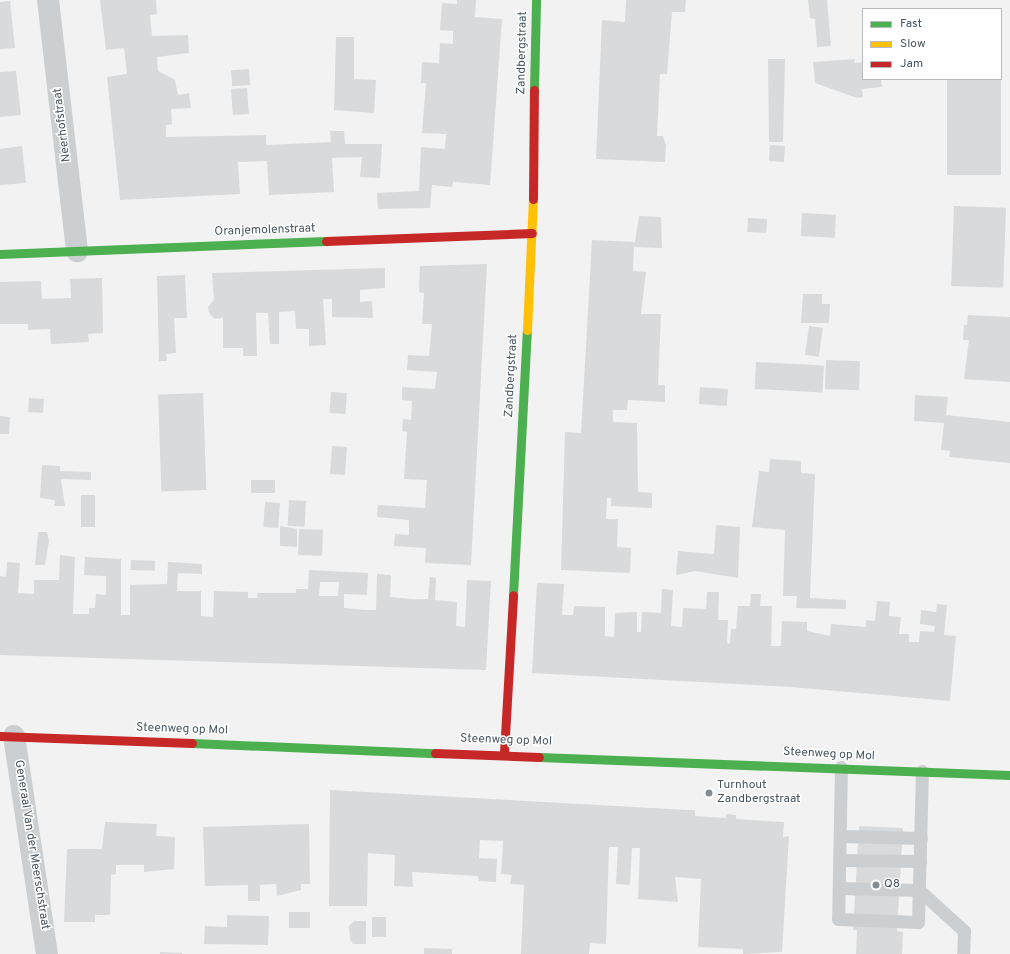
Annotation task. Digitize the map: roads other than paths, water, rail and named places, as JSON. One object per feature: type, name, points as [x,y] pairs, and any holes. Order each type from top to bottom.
[{"type":"street","name":"Neerhofstraat","points":[[48,0],[77,251]]},
{"type":"street","name":"Zandbergstraat","points":[[504,753],[532,233],[536,0]]},
{"type":"street","name":"Oranjemolenstraat","points":[[0,254],[532,233]]},
{"type":"street","name":"Steenweg op Mol","points":[[7,736],[504,753],[1010,775]]},
{"type":"street","name":"Generaal Van der Meerschstraat","points":[[7,736],[47,954]]},
{"type":"lane","points":[[841,767],[838,920],[918,922],[922,771]]},
{"type":"lane","points":[[840,836],[921,838]]},
{"type":"lane","points":[[840,860],[920,861]]},
{"type":"lane","points":[[839,888],[919,890],[964,931],[963,954]]},
{"type":"place","name":"Turnhout Zandbergstraat","points":[[709,793]]},
{"type":"place","name":"Q8","points":[[876,885]]}]
